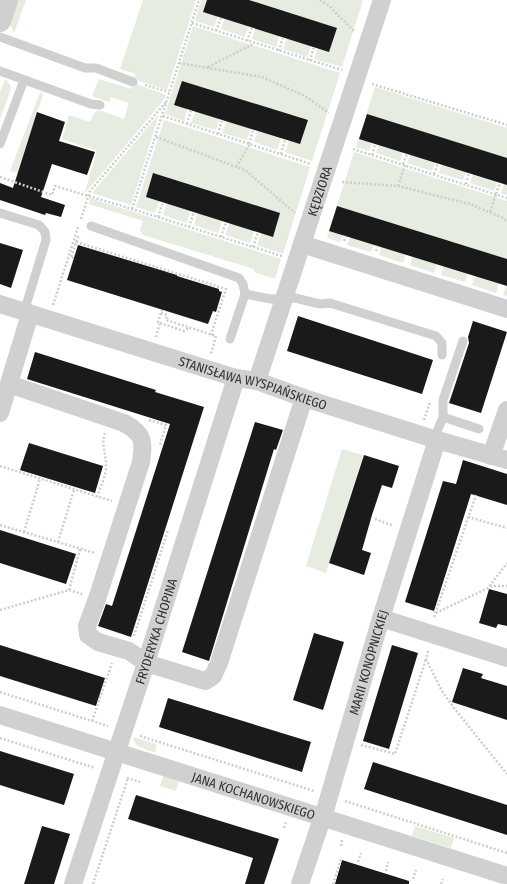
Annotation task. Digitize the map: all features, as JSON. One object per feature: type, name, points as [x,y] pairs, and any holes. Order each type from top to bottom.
[{"type":"street","points":[[0,21],[7,0]]},
{"type":"street","name":"KĘDZIORA","points":[[257,381],[302,244],[349,75],[382,0]]},
{"type":"street","points":[[302,244],[507,309]]},
{"type":"street","name":"STANISŁAWA WYSPIAŃSKIEGO","points":[[0,304],[236,378],[257,381],[304,398],[431,435],[499,458]]},
{"type":"street","points":[[0,413],[27,313]]},
{"type":"street","name":"FRYDERYKA CHOPINA","points":[[73,884],[146,663],[236,378]]},
{"type":"street","points":[[8,384],[124,423],[140,435],[143,447],[141,462],[111,558],[87,626],[88,635],[98,642],[129,651],[146,663],[205,682],[213,676],[219,663],[304,398]]},
{"type":"street","points":[[499,458],[507,410]]},
{"type":"street","name":"MARII KONOPNICKIEJ","points":[[300,884],[322,817],[381,618],[431,435]]},
{"type":"street","points":[[381,618],[507,658]]},
{"type":"street","name":"JANA KOCHANOWSKIEGO","points":[[0,714],[507,876]]},
{"type":"lane","points":[[0,37],[86,68],[96,68],[133,82]]},
{"type":"lane","points":[[0,71],[91,104],[100,105]]},
{"type":"lane","points":[[0,144],[24,80]]},
{"type":"lane","points":[[0,213],[39,225],[45,232],[46,240],[27,313]]},
{"type":"lane","points":[[91,226],[239,278],[243,284],[245,294],[230,339]]},
{"type":"lane","points":[[245,294],[270,299],[295,298],[320,304],[330,303],[436,336],[442,343],[442,355]]},
{"type":"lane","points":[[431,435],[443,417],[443,400],[463,341]]},
{"type":"lane","points":[[443,417],[479,429]]},
{"type":"path","points":[[132,209],[199,0]]},
{"type":"path","points":[[320,0],[328,4],[355,32]]},
{"type":"path","points":[[216,31],[221,18]]},
{"type":"path","points":[[192,23],[507,125]]},
{"type":"path","points":[[247,41],[252,27]]},
{"type":"path","points":[[279,51],[283,37]]},
{"type":"path","points":[[208,67],[255,43]]},
{"type":"path","points":[[310,60],[314,47]]},
{"type":"path","points":[[179,62],[262,77],[306,96],[329,113]]},
{"type":"path","points":[[133,82],[169,92]]},
{"type":"path","points":[[52,309],[90,191],[166,102]]},
{"type":"path","points":[[187,124],[191,110]]},
{"type":"path","points":[[163,116],[313,164]]},
{"type":"path","points":[[218,134],[222,120]]},
{"type":"path","points":[[236,166],[250,144],[253,130]]},
{"type":"path","points":[[156,137],[245,170],[297,214]]},
{"type":"path","points":[[281,154],[285,140]]},
{"type":"path","points":[[372,155],[375,144]]},
{"type":"path","points":[[353,149],[507,198]]},
{"type":"path","points":[[398,186],[406,154]]},
{"type":"path","points":[[434,174],[438,164]]},
{"type":"path","points":[[466,184],[469,173]]},
{"type":"path","points":[[0,177],[52,195],[55,186],[88,195],[284,257]]},
{"type":"path","points":[[342,182],[398,186],[470,204],[503,218],[507,222]]},
{"type":"path","points":[[490,212],[500,183]]},
{"type":"path","points":[[158,217],[163,202]]},
{"type":"path","points":[[189,227],[194,212]]},
{"type":"path","points":[[221,237],[226,222]]},
{"type":"path","points":[[253,247],[258,232]]},
{"type":"path","points":[[74,258],[71,258],[78,237],[75,236]]},
{"type":"path","points":[[76,242],[226,288],[211,335]]},
{"type":"path","points":[[155,341],[160,323],[158,322],[161,311],[167,315],[166,320],[216,336],[209,358]]},
{"type":"path","points":[[160,323],[184,331],[189,328]]},
{"type":"path","points":[[431,398],[431,435]]},
{"type":"path","points":[[97,496],[107,467],[103,439],[109,418]]},
{"type":"path","points":[[0,466],[74,490],[128,505]]},
{"type":"path","points":[[24,532],[40,479]]},
{"type":"path","points":[[58,542],[74,490]]},
{"type":"path","points":[[360,744],[395,754],[426,659],[435,613],[476,495]]},
{"type":"path","points":[[468,517],[507,528]]},
{"type":"path","points":[[375,519],[398,527]]},
{"type":"path","points":[[0,525],[111,558]]},
{"type":"path","points":[[0,610],[69,590],[80,549]]},
{"type":"path","points":[[490,586],[507,562]]},
{"type":"path","points":[[435,613],[490,586],[507,586]]},
{"type":"path","points":[[92,721],[117,647]]},
{"type":"path","points":[[426,659],[442,691],[507,774]]},
{"type":"path","points":[[0,692],[507,853]]},
{"type":"path","points":[[0,738],[101,770]]},
{"type":"path","points":[[93,884],[128,778],[140,782]]},
{"type":"path","points":[[358,862],[361,853]]},
{"type":"path","points":[[333,884],[342,857]]},
{"type":"path","points":[[386,871],[388,862]]},
{"type":"path","points":[[413,879],[416,870]]},
{"type":"path","points":[[441,884],[443,879]]},
{"type":"shaded area","points":[[18,0],[26,0],[14,33],[10,24]]},
{"type":"shaded area","points":[[143,0],[196,0],[167,90],[134,79],[136,74],[120,69]]},
{"type":"shaded area","points":[[201,0],[363,0],[342,67],[314,59],[319,46],[312,44],[307,57],[283,49],[288,36],[280,34],[276,47],[252,39],[256,26],[249,24],[245,37],[221,29],[225,17],[218,15],[214,27],[195,21]]},
{"type":"shaded area","points":[[193,26],[340,73],[312,161],[285,152],[290,139],[282,136],[277,150],[254,142],[258,130],[251,127],[247,140],[222,133],[227,120],[220,117],[216,130],[191,123],[196,110],[188,107],[184,121],[165,114]]},
{"type":"shaded area","points":[[5,79],[10,85],[11,89],[0,119],[0,92]]},
{"type":"shaded area","points":[[99,79],[131,89],[133,83],[166,95],[163,101],[85,192],[97,151],[62,139],[69,115],[90,122],[94,113],[99,110],[124,119],[129,103],[111,97],[109,102],[92,96]]},
{"type":"shaded area","points":[[375,87],[507,128],[507,195],[501,193],[505,182],[498,180],[494,191],[470,183],[474,172],[467,170],[463,180],[439,173],[443,162],[436,160],[432,171],[407,163],[411,153],[404,150],[400,161],[376,153],[380,143],[373,141],[369,151],[356,147]]},
{"type":"shaded area","points":[[40,92],[43,95],[17,173],[10,171]]},
{"type":"shaded area","points":[[159,114],[131,205],[92,193]]},
{"type":"shaded area","points":[[164,120],[310,167],[283,254],[257,245],[262,231],[255,229],[250,243],[225,235],[230,221],[223,219],[218,233],[194,225],[198,211],[191,209],[187,223],[163,215],[167,202],[160,199],[155,213],[136,207]]},
{"type":"shaded area","points":[[354,152],[507,201],[507,284],[499,282],[496,293],[472,285],[476,274],[468,272],[465,282],[441,275],[444,265],[437,263],[434,273],[410,265],[413,255],[406,253],[403,263],[379,255],[382,245],[375,243],[371,252],[347,245],[351,235],[343,233],[340,242],[327,238]]},
{"type":"shaded area","points":[[90,198],[281,259],[275,279],[254,272],[254,269],[143,235],[140,230],[143,221],[89,204]]},
{"type":"shaded area","points":[[507,284],[507,296],[503,295]]},
{"type":"shaded area","points":[[342,449],[363,455],[326,573],[306,566]]},
{"type":"shaded area","points":[[133,737],[156,744],[156,751],[154,752],[141,748],[136,744]]},
{"type":"shaded area","points":[[163,776],[179,781],[176,791],[160,786]]},
{"type":"shaded area","points":[[415,826],[454,838],[451,848],[413,836]]},
{"type":"building","points":[[207,0],[249,0],[337,28],[329,52],[203,12]]},
{"type":"building","points":[[182,81],[308,120],[300,144],[174,105]]},
{"type":"building","points":[[37,112],[65,122],[59,141],[95,152],[87,175],[52,164],[41,197],[65,205],[61,217],[46,213],[45,215],[0,200],[0,183],[13,188]]},
{"type":"building","points":[[367,114],[507,158],[507,185],[359,139]]},
{"type":"building","points":[[153,173],[280,213],[273,237],[146,197]]},
{"type":"building","points":[[337,206],[507,259],[507,286],[329,231]]},
{"type":"building","points":[[0,243],[23,250],[11,288],[0,284]]},
{"type":"building","points":[[78,245],[219,289],[219,291],[222,292],[216,312],[213,311],[208,324],[67,280]]},
{"type":"building","points":[[298,316],[433,360],[422,394],[287,351]]},
{"type":"building","points":[[473,321],[507,332],[481,413],[449,403],[469,343],[468,337]]},
{"type":"building","points":[[35,352],[156,390],[155,392],[204,407],[131,637],[98,626],[106,604],[112,606],[170,424],[27,379]]},
{"type":"building","points":[[255,422],[283,430],[276,450],[274,449],[209,661],[182,652]]},
{"type":"building","points":[[29,443],[103,466],[95,493],[20,470]]},
{"type":"building","points":[[364,455],[399,466],[392,488],[382,485],[372,515],[362,550],[371,553],[364,575],[329,563]]},
{"type":"building","points":[[463,460],[507,474],[507,505],[471,494],[434,611],[405,602],[443,481],[456,484]]},
{"type":"building","points":[[0,530],[76,554],[66,584],[0,563]]},
{"type":"building","points":[[489,589],[507,594],[507,626],[498,624],[496,628],[479,623]]},
{"type":"building","points":[[314,633],[344,642],[323,710],[293,700]]},
{"type":"building","points":[[0,645],[105,678],[96,706],[0,676]]},
{"type":"building","points":[[392,645],[418,653],[389,749],[363,741]]},
{"type":"building","points":[[463,668],[483,674],[481,678],[507,686],[507,720],[452,702]]},
{"type":"building","points":[[168,698],[311,742],[302,772],[159,727]]},
{"type":"building","points":[[0,751],[74,774],[64,805],[0,785]]},
{"type":"building","points":[[373,762],[507,805],[507,835],[364,789]]},
{"type":"building","points":[[136,795],[279,839],[264,884],[245,884],[253,858],[128,819]]},
{"type":"building","points":[[42,826],[70,834],[54,884],[24,884]]},
{"type":"building","points":[[342,860],[409,881],[409,884],[335,884]]}]
